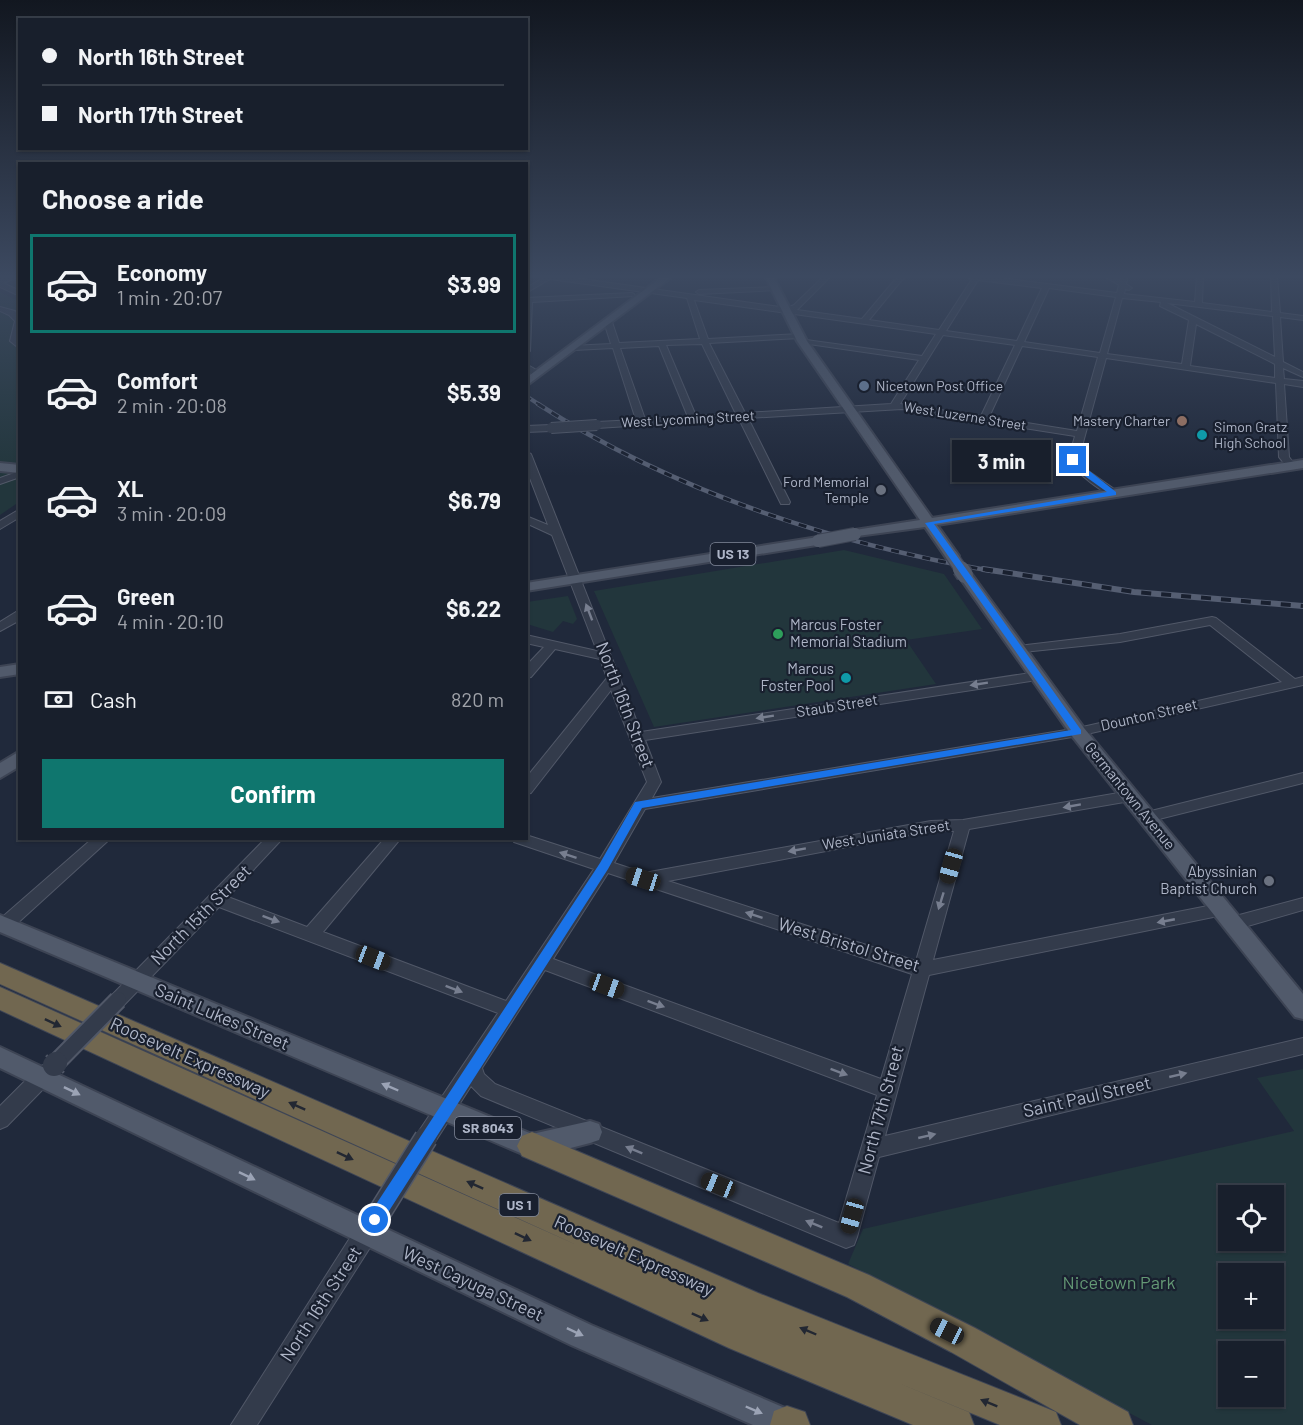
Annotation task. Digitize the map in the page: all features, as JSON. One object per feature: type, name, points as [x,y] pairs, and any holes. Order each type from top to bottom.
[{"type":"highway","name":"Roosevelt Expressway","points":[[0,973],[751,1307],[1043,1425]]},
{"type":"highway","name":"Roosevelt Expressway","points":[[0,998],[741,1336],[956,1425]]},
{"type":"highway","points":[[532,1146],[858,1286],[963,1340],[1115,1425]]},
{"type":"main road","points":[[528,381],[581,342]]},
{"type":"main road","name":"Germantown Avenue","points":[[803,342],[1077,732],[1229,916],[1303,1010]]},
{"type":"main road","points":[[1297,465],[1303,473]]},
{"type":"main road","name":"US 13","points":[[528,587],[1297,465]]},
{"type":"main road","points":[[0,466],[18,469]]},
{"type":"main road","points":[[0,772],[18,758]]},
{"type":"main road","name":"Saint Lukes Street","points":[[2,924],[444,1109]]},
{"type":"main road","name":"West Cayuga Street","points":[[0,1057],[48,1071],[370,1227],[581,1335],[788,1425]]},
{"type":"main road","name":"SR 8043","points":[[444,1109],[532,1146]]},
{"type":"main road","points":[[532,1146],[590,1132]]},
{"type":"street","points":[[615,342],[641,422]]},
{"type":"street","points":[[574,348],[694,342]]},
{"type":"street","points":[[705,342],[785,502]]},
{"type":"street","points":[[823,342],[923,358]]},
{"type":"street","points":[[894,406],[933,342]]},
{"type":"street","points":[[1010,342],[1303,384]]},
{"type":"street","points":[[1106,342],[1074,464],[1113,494]]},
{"type":"street","points":[[1186,367],[1190,342]]},
{"type":"street","points":[[1237,342],[1303,375]]},
{"type":"street","points":[[1278,342],[1284,457],[1297,465]]},
{"type":"street","points":[[662,344],[693,419]]},
{"type":"street","points":[[984,419],[1020,344]]},
{"type":"street","points":[[528,367],[537,374]]},
{"type":"street","name":"West Luzerne Street","points":[[849,409],[894,406],[1080,434]]},
{"type":"street","name":"West Lycoming Street","points":[[528,429],[849,409]]},
{"type":"street","name":"North 16th Street","points":[[243,1425],[444,1109],[604,866],[654,782],[528,459]]},
{"type":"street","points":[[0,481],[18,475]]},
{"type":"street","points":[[0,526],[18,513]]},
{"type":"street","points":[[528,520],[557,533]]},
{"type":"street","points":[[0,627],[18,616]]},
{"type":"street","points":[[1018,650],[1119,638],[1212,621],[1298,682]]},
{"type":"street","points":[[528,639],[606,657]]},
{"type":"street","points":[[528,672],[552,645]]},
{"type":"street","name":"Staub Street","points":[[638,737],[1036,676]]},
{"type":"street","points":[[528,786],[614,678]]},
{"type":"street","name":"Dounton Street","points":[[639,805],[1077,732],[1298,682]]},
{"type":"street","points":[[1147,817],[1303,778]]},
{"type":"street","name":"West Juniata Street","points":[[643,879],[931,825],[963,825],[1130,796]]},
{"type":"street","name":"North 17th Street","points":[[472,1066],[476,1079],[488,1090],[846,1237],[963,825]]},
{"type":"street","points":[[2,924],[102,840]]},
{"type":"street","name":"North 15th Street","points":[[0,1120],[274,840]]},
{"type":"street","points":[[311,934],[392,840]]},
{"type":"street","name":"West Bristol Street","points":[[525,840],[920,970],[1303,904]]},
{"type":"street","points":[[216,899],[510,1010]]},
{"type":"street","points":[[542,962],[887,1090]]},
{"type":"street","name":"Saint Paul Street","points":[[870,1149],[1303,1046]]},
{"type":"green space","points":[[0,342],[18,342],[18,503],[0,515]]},
{"type":"green space","name":"Marcus Foster Memorial Stadium","points":[[844,550],[944,574],[982,629],[906,640],[936,684],[654,727],[594,591]]},
{"type":"green space","points":[[568,596],[577,619],[573,624],[563,621],[553,632],[528,624],[528,602]]},
{"type":"green space","name":"Nicetown Park","points":[[1303,1069],[1303,1425],[1152,1425],[848,1264],[863,1229],[1294,1131],[1257,1078]]},
{"type":"railway","points":[[528,397],[540,405]]},
{"type":"railway","points":[[538,404],[644,463],[756,510],[872,545],[992,571]]},
{"type":"railway","points":[[983,569],[1134,592],[1303,606]]},
{"type":"place","name":"Nicetown Post Office","points":[[864,386]]},
{"type":"place","name":"Mastery Charter","points":[[1182,421]]},
{"type":"place","name":"Simon Gratz High School","points":[[1202,435]]},
{"type":"place","name":"Ford Memorial Temple","points":[[881,490]]},
{"type":"place","name":"Marcus Foster Memorial Stadium","points":[[778,634]]},
{"type":"place","name":"Marcus Foster Pool","points":[[846,678]]},
{"type":"place","name":"Abyssinian Baptist Church","points":[[1269,881]]},
{"type":"route","points":[[375,1220],[444,1109],[604,866],[639,805],[1077,732],[929,523],[1113,494],[1084,473],[1074,464],[1073,460]]}]
